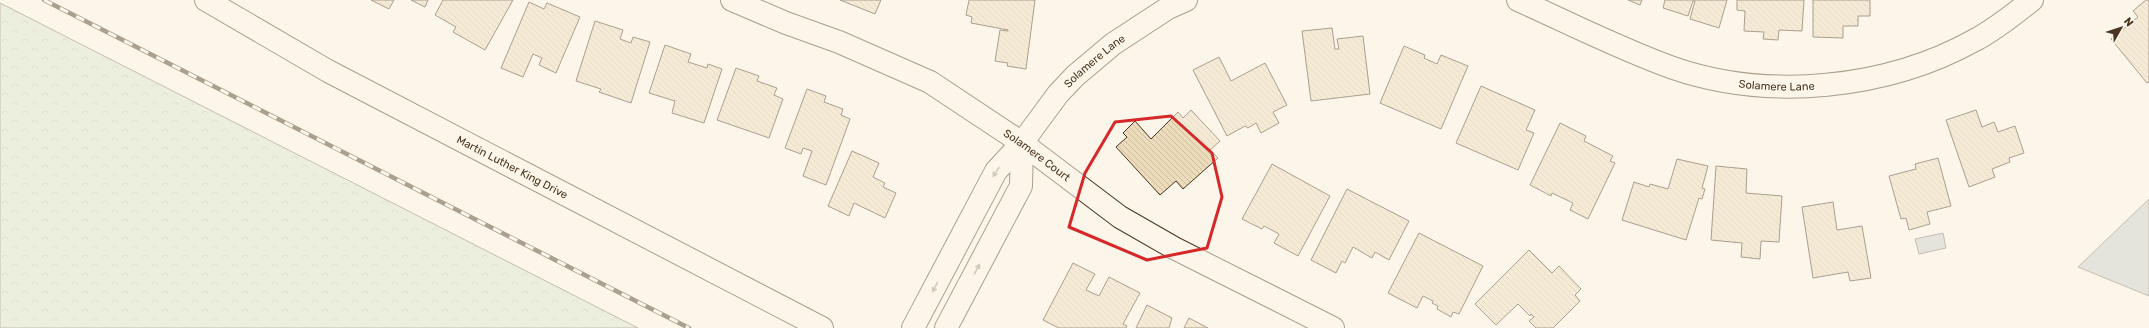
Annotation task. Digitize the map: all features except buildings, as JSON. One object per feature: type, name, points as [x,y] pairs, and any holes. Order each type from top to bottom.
[{"type":"street","name":"Martin Luther King Drive","points":[[206,0],[328,71],[822,328]]},
{"type":"street","name":"Solamere Court","points":[[735,0],[786,23],[887,62],[930,82],[1022,143],[1120,217],[1174,248],[1333,328]]},
{"type":"street","name":"Solamere Lane","points":[[913,328],[996,170],[1022,143],[1054,100],[1075,76],[1113,44],[1138,26],[1168,8],[1186,0]]},
{"type":"street","name":"Solamere Lane","points":[[1518,0],[1674,68],[1726,81],[1760,86],[1822,85],[1862,79],[1920,64],[1976,40],[2032,0]]},
{"type":"street","points":[[946,328],[1020,186],[1022,143]]},
{"type":"highlighted area","points":[[1171,116],[1212,153],[1222,197],[1207,248],[1147,260],[1069,227],[1085,173],[1115,122]]},
{"type":"green space","points":[[0,3],[638,328],[0,328]]},
{"type":"shaded area","points":[[2149,199],[2149,296],[2078,267]]},
{"type":"shaded area","points":[[1943,233],[1946,248],[1919,254],[1915,239]]},
{"type":"railway","points":[[44,0],[689,328]]}]
